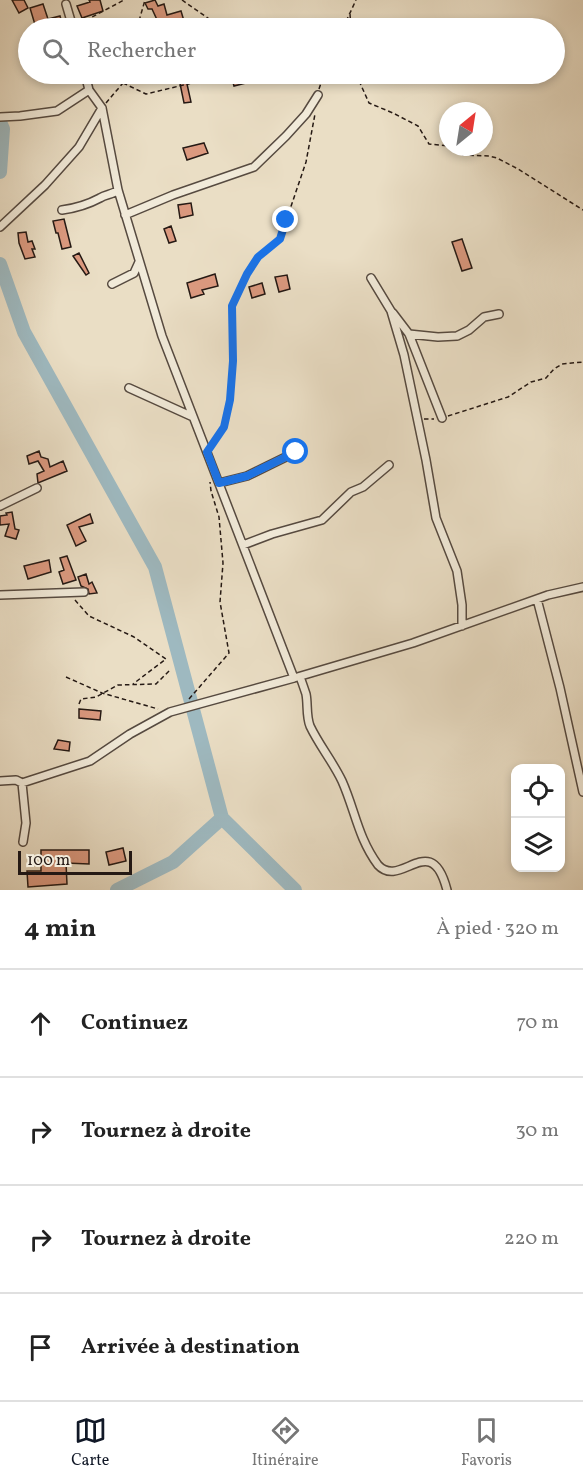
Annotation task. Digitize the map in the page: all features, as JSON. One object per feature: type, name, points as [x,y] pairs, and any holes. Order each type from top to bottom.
[{"type":"street","points":[[66,4],[70,18]]},
{"type":"street","points":[[88,84],[89,90],[102,108],[118,190],[162,336],[243,545],[306,695],[309,723],[342,782],[359,831],[380,867],[390,873],[405,871],[431,862],[438,866],[447,890]]},
{"type":"street","points":[[2,117],[57,111],[89,90]]},
{"type":"street","points":[[125,214],[254,167],[306,114],[318,95]]},
{"type":"street","points":[[0,227],[45,185],[79,147],[102,108]]},
{"type":"street","points":[[62,210],[83,207],[118,190]]},
{"type":"street","points":[[112,284],[134,273],[140,262]]},
{"type":"street","points":[[371,278],[391,311],[409,334],[442,418]]},
{"type":"street","points":[[391,311],[404,355],[436,518],[457,571],[462,605],[462,626]]},
{"type":"street","points":[[409,334],[457,336],[469,330],[484,317],[499,314]]},
{"type":"street","points":[[129,388],[193,417]]},
{"type":"street","points":[[219,483],[247,476],[296,452]]},
{"type":"street","points":[[243,545],[322,520],[351,492],[363,487],[389,465]]},
{"type":"street","points":[[0,506],[38,488]]},
{"type":"street","points":[[0,781],[16,780],[22,783],[90,761],[130,734],[170,712],[412,643],[537,599],[583,587]]},
{"type":"street","points":[[0,596],[84,592]]},
{"type":"street","points":[[537,599],[583,792]]},
{"type":"street","points":[[22,783],[26,823],[22,842]]},
{"type":"path","points":[[91,18],[124,0]]},
{"type":"path","points":[[140,18],[145,0]]},
{"type":"path","points":[[182,0],[208,18]]},
{"type":"path","points":[[348,16],[356,0]]},
{"type":"path","points":[[350,13],[350,18]]},
{"type":"path","points":[[102,108],[122,84]]},
{"type":"path","points":[[125,84],[146,94],[188,84]]},
{"type":"path","points":[[207,452],[224,427],[230,400],[233,361],[232,306],[258,257],[280,239],[306,162],[321,84]]},
{"type":"path","points":[[360,84],[369,103],[417,126],[429,144],[439,146]]},
{"type":"path","points":[[489,156],[519,169],[583,210]]},
{"type":"path","points":[[418,423],[425,419],[442,418],[508,397],[531,382],[546,378],[562,364],[583,362]]},
{"type":"path","points":[[183,703],[229,653],[220,602],[223,563],[219,517],[210,481]]},
{"type":"path","points":[[68,593],[89,615],[134,637],[166,659],[133,684]]},
{"type":"path","points":[[79,704],[81,699],[96,696],[118,685],[156,684],[171,669]]},
{"type":"path","points":[[66,677],[102,693],[170,712]]},
{"type":"building","points":[[12,0],[24,0],[28,8],[19,13]]},
{"type":"building","points":[[89,0],[100,0],[103,11],[82,18],[77,6],[90,2]]},
{"type":"building","points":[[155,0],[158,6],[164,4],[167,15],[181,11],[183,18],[156,18],[152,9],[148,9],[145,3]]},
{"type":"building","points":[[43,4],[48,18],[33,18],[30,8]]},
{"type":"building","points":[[180,84],[187,84],[191,102],[184,103]]},
{"type":"building","points":[[204,143],[208,153],[187,160],[183,148]]},
{"type":"building","points":[[191,203],[193,215],[180,218],[178,205]]},
{"type":"building","points":[[64,219],[71,247],[62,249],[53,221]]},
{"type":"building","points":[[171,226],[176,241],[169,243],[164,229]]},
{"type":"building","points":[[26,232],[28,242],[32,241],[35,249],[32,249],[35,257],[25,259],[18,233]]},
{"type":"building","points":[[462,239],[472,268],[462,271],[452,242]]},
{"type":"building","points":[[79,253],[89,273],[86,275],[73,256]]},
{"type":"building","points":[[215,274],[218,286],[202,290],[204,294],[191,298],[187,283]]},
{"type":"building","points":[[287,275],[290,289],[279,292],[275,277]]},
{"type":"building","points":[[262,283],[265,294],[252,298],[249,287]]},
{"type":"building","points":[[39,451],[41,457],[48,459],[50,467],[63,461],[67,471],[38,483],[37,474],[44,471],[38,461],[29,464],[27,456]]},
{"type":"building","points":[[12,512],[15,529],[19,530],[16,539],[5,536],[9,524],[0,525],[0,516]]},
{"type":"building","points":[[90,514],[93,523],[79,527],[86,541],[76,546],[67,525]]},
{"type":"building","points":[[67,556],[76,580],[63,584],[59,572],[64,570],[60,558]]},
{"type":"building","points":[[49,560],[51,572],[28,579],[24,566]]},
{"type":"building","points":[[86,574],[89,584],[92,582],[97,593],[89,594],[88,589],[81,586],[78,577]]},
{"type":"building","points":[[79,709],[101,711],[100,720],[79,718]]},
{"type":"building","points":[[58,740],[70,742],[69,751],[54,749]]},
{"type":"building","points":[[123,848],[126,861],[109,865],[106,852]]},
{"type":"building","points":[[41,850],[89,850],[89,864],[66,863],[67,884],[28,887],[27,871],[41,871]]},
{"type":"waterway","points":[[0,122],[3,129],[0,172]]},
{"type":"waterway","points":[[0,264],[24,332],[155,567],[222,818],[173,862],[117,890]]},
{"type":"waterway","points":[[222,818],[295,890]]},
{"type":"route","points":[[286,220],[280,239],[258,257],[232,306],[233,361],[230,400],[224,427],[207,452],[219,483],[247,476],[296,452]]}]
